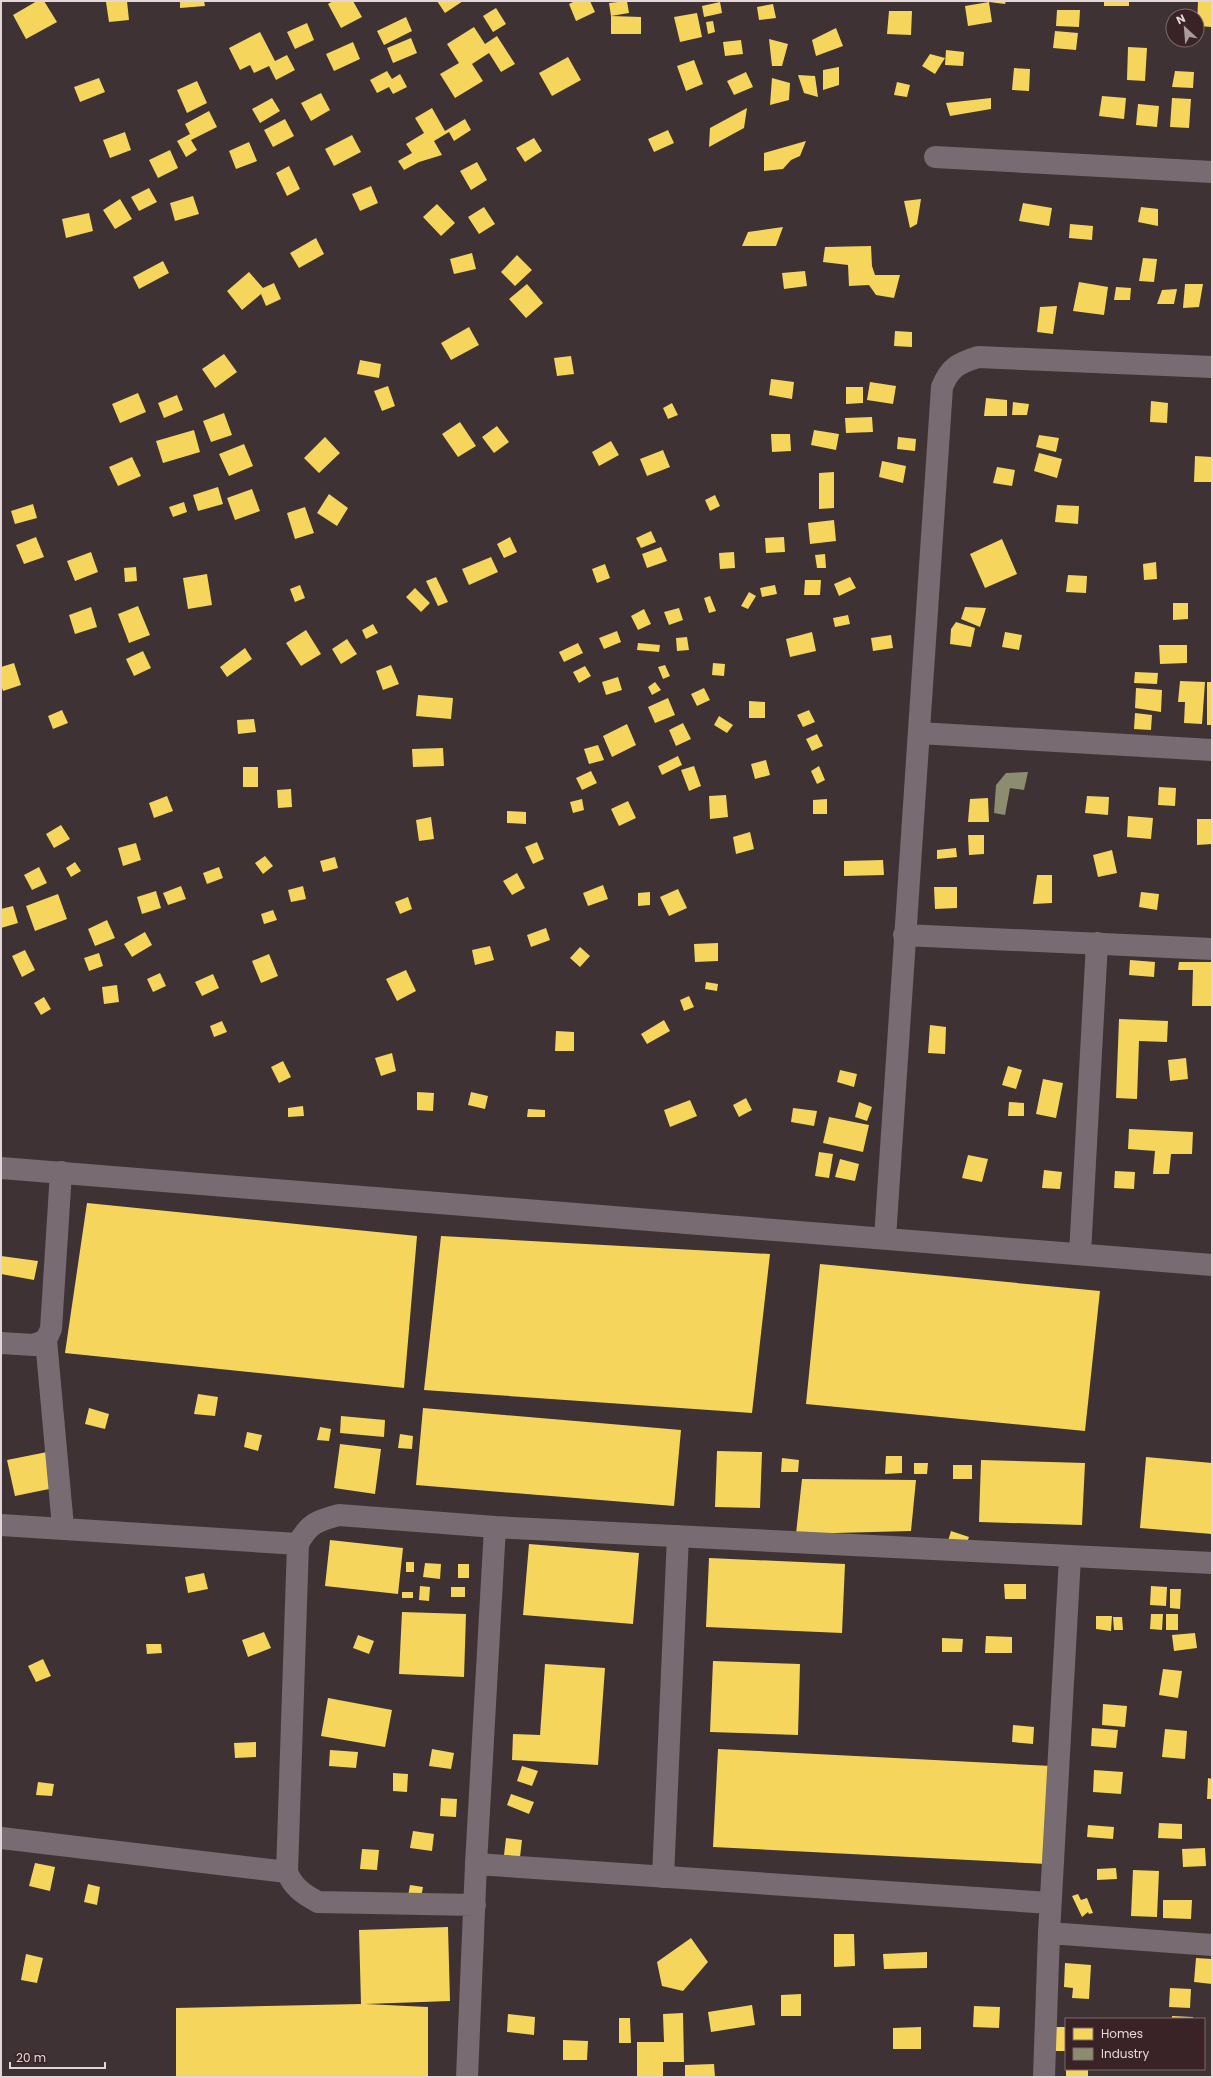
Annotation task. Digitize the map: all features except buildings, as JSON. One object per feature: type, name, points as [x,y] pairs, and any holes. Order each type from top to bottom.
[{"type":"street","points":[[935,157],[1212,172]]},
{"type":"street","points":[[885,1238],[904,935],[942,387],[947,375],[959,363],[978,357],[1212,367]]},
{"type":"street","points":[[919,733],[1212,750]]},
{"type":"street","points":[[904,935],[1212,948]]},
{"type":"street","points":[[1080,1254],[1097,944]]},
{"type":"street","points":[[1,1168],[1212,1265]]},
{"type":"street","points":[[61,1172],[51,1329],[46,1340],[63,1527]]},
{"type":"street","points":[[1,1343],[34,1345],[46,1340]]},
{"type":"street","points":[[475,1905],[318,1902],[304,1895],[291,1883],[287,1872],[298,1544],[305,1530],[318,1520],[339,1515],[495,1527],[1212,1563]]},
{"type":"street","points":[[1,1525],[63,1527],[298,1544]]},
{"type":"street","points":[[467,2077],[476,1864],[495,1527]]},
{"type":"street","points":[[663,1877],[678,1536]]},
{"type":"street","points":[[1044,2077],[1050,1903],[1070,1557]]},
{"type":"street","points":[[1,1838],[287,1872]]},
{"type":"street","points":[[476,1864],[1050,1903]]},
{"type":"street","points":[[1049,1933],[1212,1944]]}]
